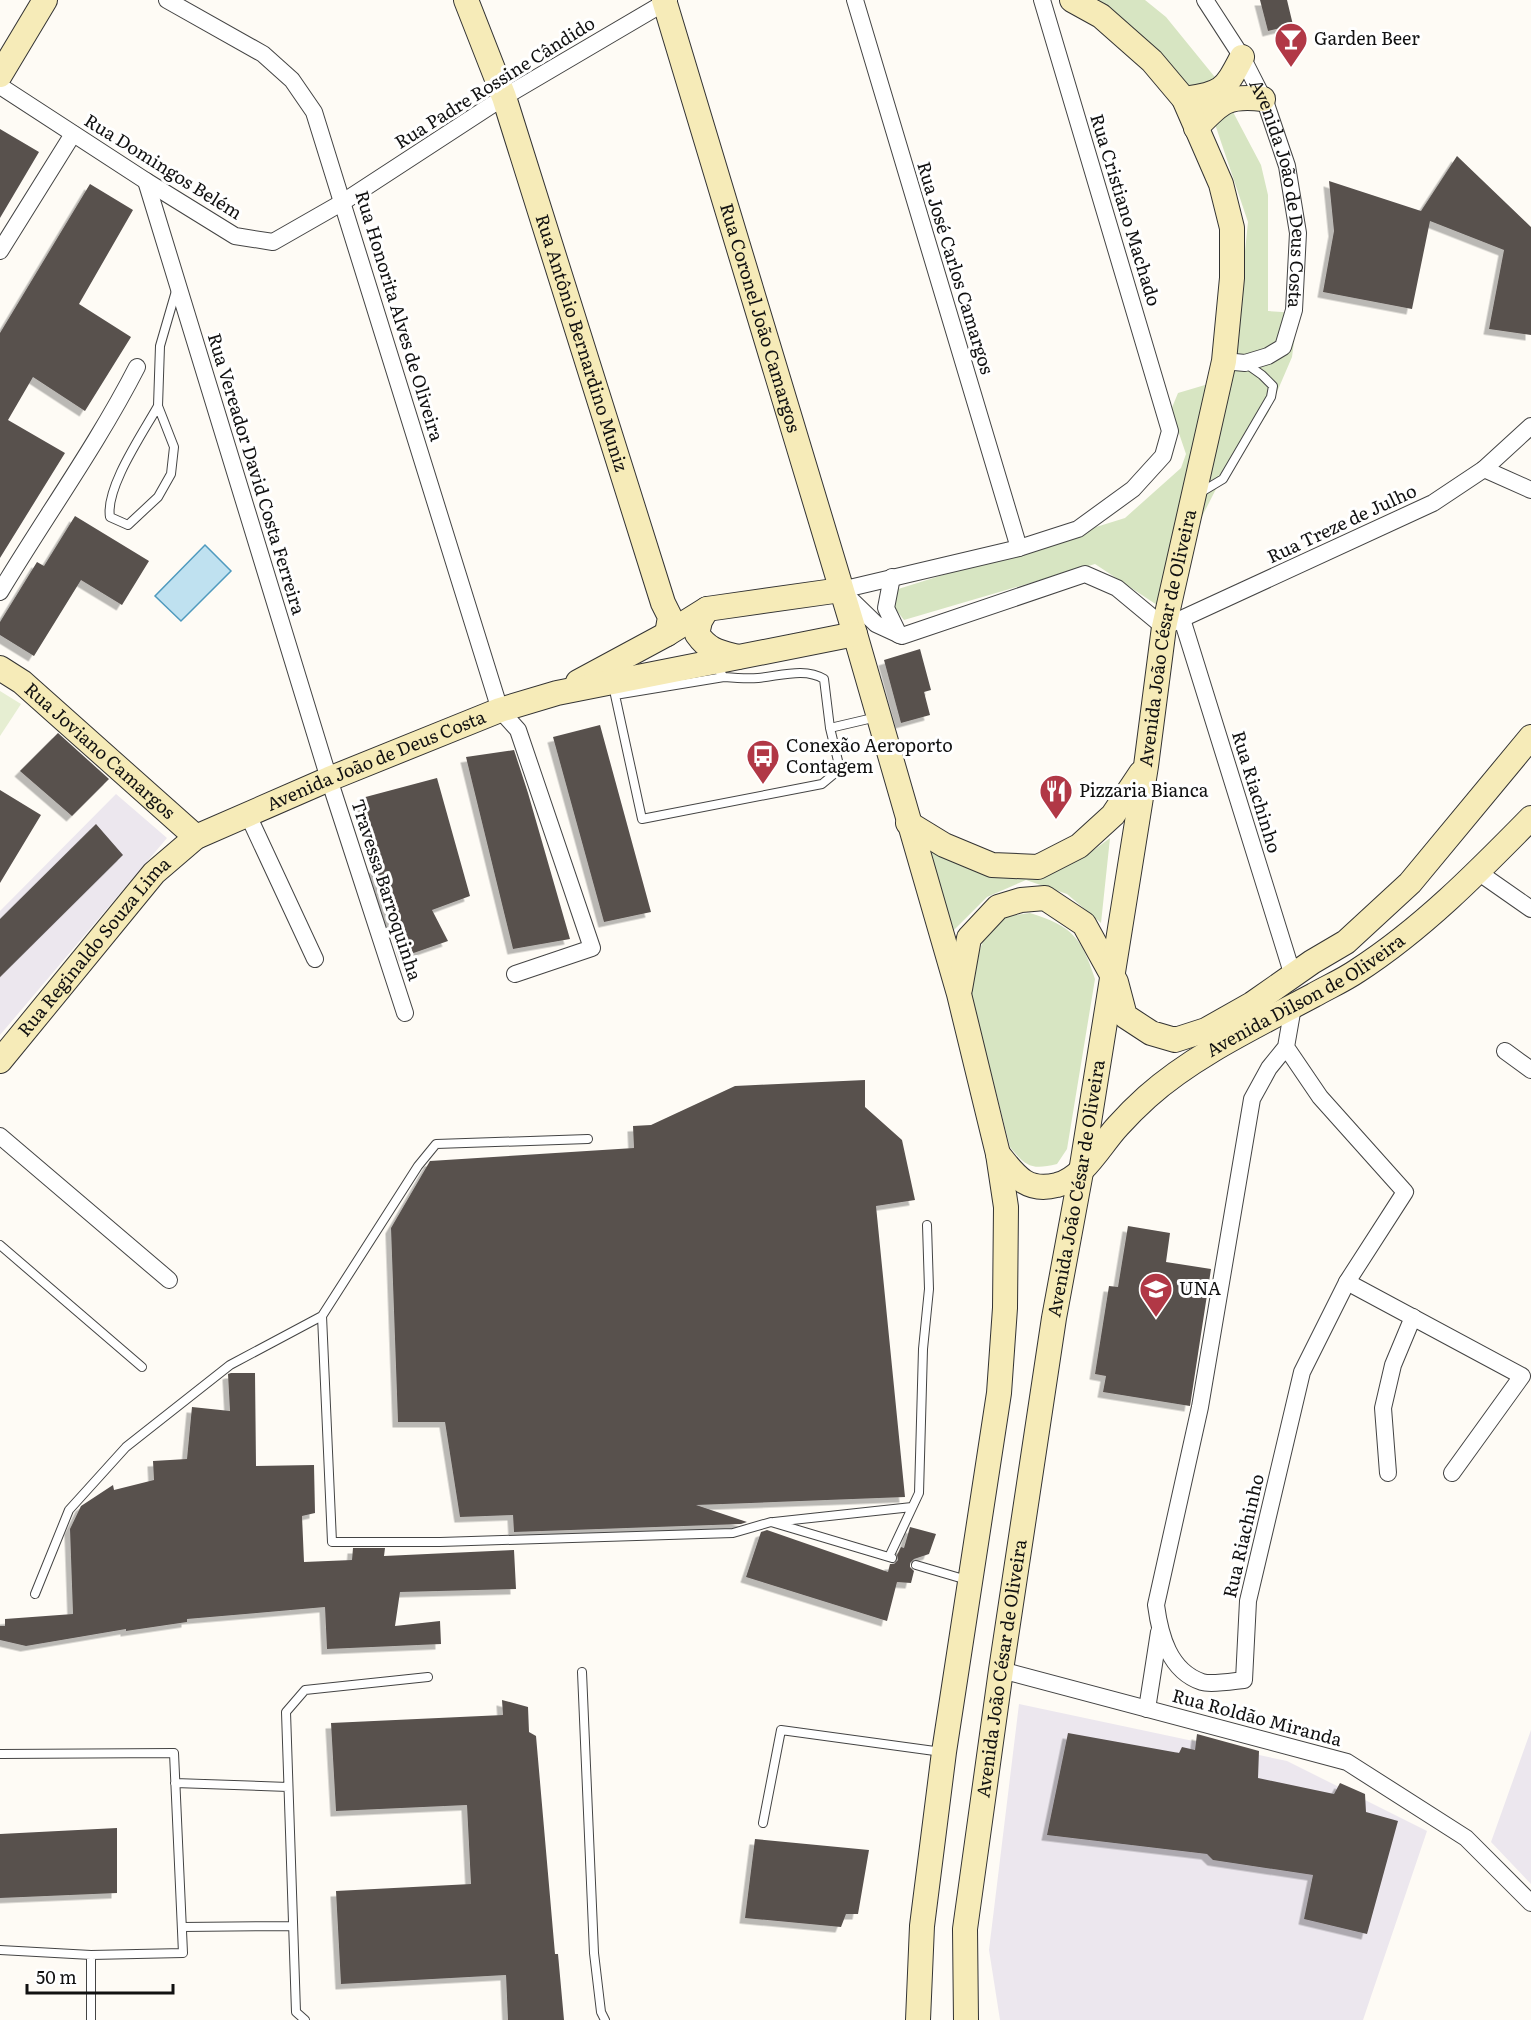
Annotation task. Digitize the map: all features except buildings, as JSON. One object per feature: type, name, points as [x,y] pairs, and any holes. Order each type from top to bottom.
[{"type":"main road","points":[[0,75],[45,0]]},
{"type":"main road","name":"Rua Antônio Bernardino Muniz","points":[[466,0],[504,97],[663,603],[670,616],[667,634]]},
{"type":"main road","name":"Rua Coronel João Camargos","points":[[665,0],[855,634]]},
{"type":"main road","points":[[1072,0],[1101,16],[1152,61],[1184,99],[1221,184],[1232,228],[1235,362]]},
{"type":"main road","points":[[1184,99],[1215,94],[1231,79],[1242,57]]},
{"type":"main road","points":[[1196,128],[1219,104],[1241,97],[1263,99]]},
{"type":"main road","name":"Avenida João César de Oliveira","points":[[966,2020],[965,1929],[1000,1670],[1054,1318],[1081,1172],[1146,766],[1173,623],[1193,498],[1235,362]]},
{"type":"main road","name":"Avenida João de Deus Costa","points":[[196,837],[329,779],[500,710],[557,693],[667,634],[707,609],[841,590]]},
{"type":"main road","points":[[707,609],[700,621],[698,634],[703,642],[712,650],[741,658]]},
{"type":"main road","points":[[667,634],[695,648],[718,670]]},
{"type":"main road","points":[[855,634],[959,994],[998,1154],[1006,1207],[1005,1308],[999,1394],[944,1752],[922,1926],[914,2018]]},
{"type":"main road","name":"Avenida João de Deus Costa","points":[[557,693],[718,670],[741,658],[855,634]]},
{"type":"main road","name":"Rua Joviano Camargos","points":[[0,668],[22,682],[196,837]]},
{"type":"main road","name":"Avenida Dilson de Oliveira","points":[[1112,974],[1125,1016],[1151,1033],[1175,1040],[1206,1030],[1252,1004],[1346,942],[1410,883],[1531,737]]},
{"type":"main road","points":[[908,823],[944,845],[992,865],[1038,867],[1079,846],[1113,815],[1146,766]]},
{"type":"main road","name":"Avenida Dilson de Oliveira","points":[[1081,1172],[1118,1126],[1147,1097],[1172,1077],[1234,1038],[1356,972],[1402,940],[1478,872],[1531,818]]},
{"type":"main road","name":"Rua Reginaldo Souza Lima","points":[[0,1061],[154,873],[196,837]]},
{"type":"main road","points":[[959,994],[969,938],[998,906],[1021,900],[1045,898],[1084,924],[1112,974]]},
{"type":"main road","points":[[998,1154],[1017,1179],[1034,1186],[1058,1185],[1081,1172]]},
{"type":"street","name":"Rua Honorita Alves de Oliveira","points":[[168,0],[263,54],[292,80],[314,112],[500,710]]},
{"type":"street","name":"Rua Padre Rossine Cândido","points":[[343,202],[504,97],[665,0]]},
{"type":"street","name":"Rua José Carlos Camargos","points":[[855,0],[1018,548]]},
{"type":"street","name":"Rua Cristiano Machado","points":[[1042,0],[1170,431]]},
{"type":"street","name":"Avenida João de Deus Costa","points":[[1205,0],[1242,57],[1263,99],[1287,166],[1298,233],[1294,310],[1283,347],[1268,356],[1235,362]]},
{"type":"street","name":"Rua Domingos Belém","points":[[0,86],[235,236],[273,242],[343,202]]},
{"type":"street","points":[[0,251],[73,134]]},
{"type":"street","name":"Rua Vereador David Costa Ferreira","points":[[146,181],[329,779]]},
{"type":"street","points":[[0,592],[36,531],[116,407],[137,367]]},
{"type":"street","name":"Rua Treze de Julho","points":[[1173,623],[1433,503],[1484,469],[1531,426]]},
{"type":"street","name":"Avenida João de Deus Costa","points":[[841,590],[1018,548],[1077,529],[1133,489],[1163,456],[1170,431]]},
{"type":"street","points":[[1484,469],[1531,490]]},
{"type":"street","points":[[841,590],[876,624],[902,636],[1085,574],[1117,588],[1173,623]]},
{"type":"street","points":[[892,577],[886,608],[899,635]]},
{"type":"street","name":"Rua Riachinho","points":[[1173,623],[1293,976]]},
{"type":"street","points":[[500,710],[518,730],[592,948],[515,974]]},
{"type":"street","name":"Travessa Barroquinha","points":[[329,779],[405,1013]]},
{"type":"street","points":[[248,814],[315,959]]},
{"type":"street","points":[[1478,872],[1531,909]]},
{"type":"street","name":"Rua Riachinho","points":[[1286,1047],[1320,1097],[1405,1192],[1347,1282],[1302,1372],[1248,1601],[1244,1680],[1203,1683],[1177,1666],[1160,1632],[1156,1605],[1200,1407],[1252,1099],[1269,1068],[1286,1047],[1293,1007]]},
{"type":"street","points":[[1505,1051],[1531,1070]]},
{"type":"street","points":[[0,1136],[169,1280]]},
{"type":"street","points":[[1347,1282],[1522,1376],[1452,1473]]},
{"type":"street","points":[[1388,1473],[1383,1408],[1393,1365],[1413,1317]]},
{"type":"street","points":[[1147,1709],[1160,1632]]},
{"type":"street","name":"Rua Roldão Miranda","points":[[1000,1670],[1347,1762],[1466,1838],[1531,1903]]},
{"type":"lane","points":[[158,406],[118,478],[108,505],[110,517],[128,525],[158,497],[171,474],[174,447],[158,406],[160,346],[178,285]]},
{"type":"lane","points":[[1193,498],[1223,479],[1271,397],[1273,386],[1262,375],[1235,362]]},
{"type":"lane","points":[[718,670],[755,678],[803,672],[815,673],[824,679],[830,728],[839,765],[834,774],[822,784],[642,819],[615,695],[718,670]]},
{"type":"lane","points":[[830,728],[878,717]]},
{"type":"lane","points":[[35,1594],[69,1510],[126,1447],[230,1365],[322,1316],[418,1166],[436,1144],[588,1139]]},
{"type":"lane","points":[[771,1522],[890,1558],[919,1493],[923,1349],[929,1289],[927,1225]]},
{"type":"lane","points":[[0,1245],[142,1367]]},
{"type":"lane","points":[[322,1316],[332,1542],[440,1542],[733,1533],[771,1522],[912,1507]]},
{"type":"lane","points":[[916,1565],[970,1580]]},
{"type":"lane","points":[[582,1672],[594,1953],[604,2020]]},
{"type":"lane","points":[[305,2020],[296,2012],[286,1712],[305,1690],[428,1677]]},
{"type":"lane","points":[[762,1822],[781,1730],[944,1752]]},
{"type":"lane","points":[[0,1754],[174,1753],[183,1953],[91,1955],[0,1950]]},
{"type":"lane","points":[[175,1783],[288,1787]]},
{"type":"lane","points":[[182,1927],[293,1926]]},
{"type":"lane","points":[[91,1955],[92,2020]]},
{"type":"shaded area","points":[[116,794],[167,838],[0,1035],[0,911]]},
{"type":"shaded area","points":[[1019,1704],[1287,1761],[1427,1831],[1363,2020],[1000,2020],[989,1950]]},
{"type":"shaded area","points":[[1531,1730],[1531,1884],[1491,1842]]},
{"type":"green space","points":[[1098,0],[1145,0],[1166,17],[1214,76],[1261,165],[1268,195],[1268,311],[1298,313],[1292,357],[1268,413],[1216,489],[1157,605],[1095,564],[904,620],[894,607],[895,590],[1125,518],[1181,468],[1186,454],[1171,410],[1178,393],[1232,377],[1248,222],[1216,127],[1106,5]]},
{"type":"green space","points":[[0,691],[21,704],[0,736]]},
{"type":"green space","points":[[1110,838],[1101,923],[1067,894],[1026,880],[987,897],[954,930],[926,848],[1026,876],[1083,858]]},
{"type":"green space","points":[[1030,913],[1056,923],[1074,936],[1085,954],[1095,979],[1067,1149],[1057,1164],[1041,1167],[1025,1163],[1010,1147],[971,994],[974,967],[983,941],[1003,917]]},
{"type":"water","points":[[205,545],[231,571],[181,621],[155,596]]},
{"type":"place","name":"Garden Beer","points":[[1291,68]]},
{"type":"place","name":"Conexão Aeroporto Contagem","points":[[763,785]]},
{"type":"place","name":"Pizzaria Bianca","points":[[1056,820]]},
{"type":"place","name":"UNA","points":[[1156,1318]]}]
